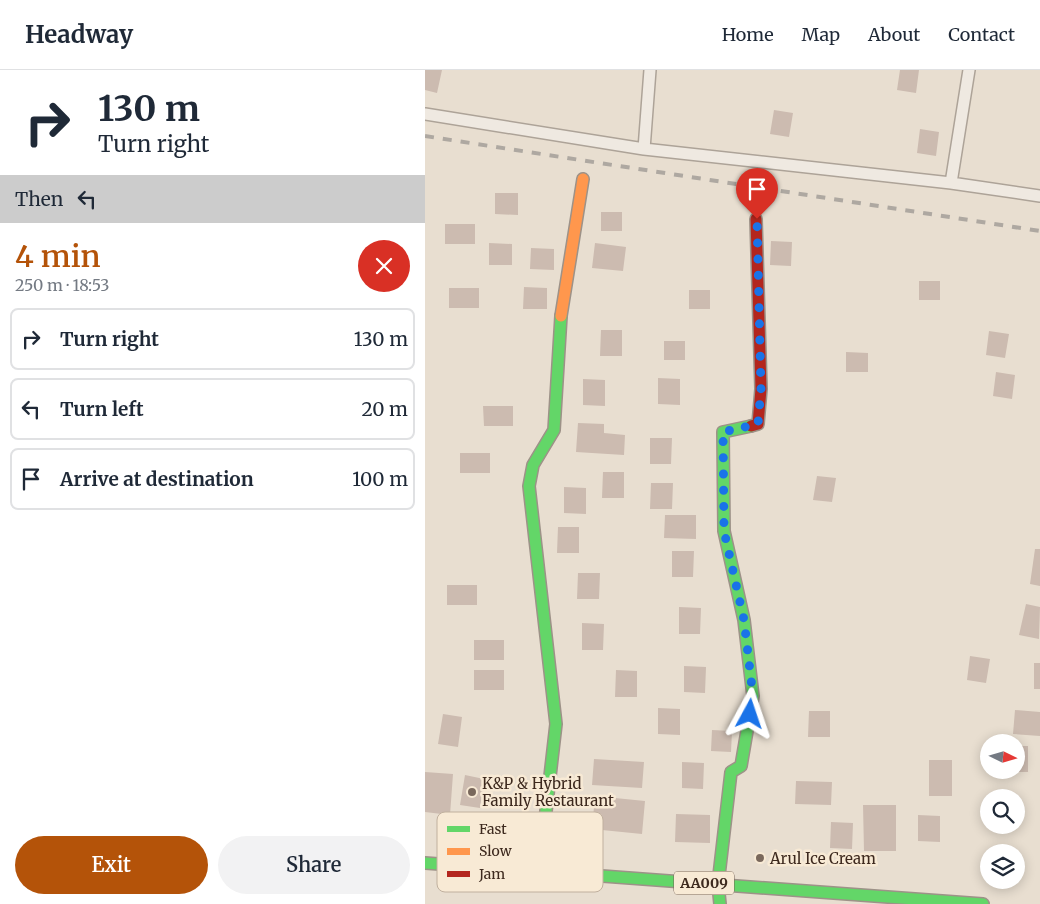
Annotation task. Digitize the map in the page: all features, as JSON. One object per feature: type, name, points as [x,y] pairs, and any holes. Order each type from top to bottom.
[{"type":"main road","points":[[546,812],[556,724],[529,486],[533,465],[554,430],[560,322],[583,179]]},
{"type":"main road","points":[[720,904],[718,884],[731,772],[741,766],[753,696],[744,620],[724,531],[723,432],[758,424],[761,389],[757,219]]},
{"type":"main road","name":"AA009","points":[[603,876],[983,904]]},
{"type":"street","points":[[643,149],[650,70]]},
{"type":"street","points":[[951,183],[969,70]]},
{"type":"street","points":[[425,114],[643,149],[951,183],[1040,196]]},
{"type":"building","points":[[425,70],[442,70],[437,93],[425,90]]},
{"type":"building","points":[[900,70],[919,70],[916,93],[897,90]]},
{"type":"building","points":[[774,110],[793,113],[789,137],[770,134]]},
{"type":"building","points":[[920,129],[939,132],[936,156],[917,153]]},
{"type":"building","points":[[495,193],[518,193],[518,215],[495,214]]},
{"type":"building","points":[[601,212],[622,212],[622,231],[601,231]]},
{"type":"building","points":[[445,224],[475,224],[475,244],[445,244]]},
{"type":"building","points":[[771,241],[792,242],[791,266],[770,265]]},
{"type":"building","points":[[489,243],[512,244],[512,265],[489,265]]},
{"type":"building","points":[[595,243],[626,247],[623,271],[592,268]]},
{"type":"building","points":[[531,248],[554,249],[554,270],[530,269]]},
{"type":"building","points":[[919,281],[940,281],[940,300],[919,300]]},
{"type":"building","points":[[524,287],[547,288],[547,309],[523,309]]},
{"type":"building","points":[[449,288],[479,288],[479,308],[449,308]]},
{"type":"building","points":[[689,290],[710,290],[710,309],[689,309]]},
{"type":"building","points":[[601,330],[622,330],[622,356],[600,356]]},
{"type":"building","points":[[989,331],[1009,334],[1005,358],[986,355]]},
{"type":"building","points":[[664,341],[685,341],[685,360],[664,360]]},
{"type":"building","points":[[846,352],[868,353],[868,372],[846,372]]},
{"type":"building","points":[[996,372],[1015,375],[1012,399],[993,396]]},
{"type":"building","points":[[658,378],[680,379],[680,405],[658,404]]},
{"type":"building","points":[[583,379],[605,380],[605,406],[583,405]]},
{"type":"building","points":[[483,406],[513,406],[513,426],[484,426]]},
{"type":"building","points":[[578,423],[604,424],[604,433],[625,435],[624,455],[576,452]]},
{"type":"building","points":[[650,438],[672,438],[671,464],[650,464]]},
{"type":"building","points":[[460,453],[490,453],[490,473],[460,473]]},
{"type":"building","points":[[603,472],[624,472],[624,498],[602,498]]},
{"type":"building","points":[[817,476],[836,478],[832,502],[813,500]]},
{"type":"building","points":[[651,483],[673,483],[672,509],[650,509]]},
{"type":"building","points":[[564,487],[586,488],[586,514],[564,513]]},
{"type":"building","points":[[665,515],[696,515],[696,539],[664,538]]},
{"type":"building","points":[[558,527],[579,527],[579,553],[557,553]]},
{"type":"building","points":[[1035,549],[1040,549],[1040,586],[1030,584]]},
{"type":"building","points":[[672,551],[694,551],[693,577],[672,577]]},
{"type":"building","points":[[578,573],[600,573],[599,599],[577,599]]},
{"type":"building","points":[[447,585],[477,585],[477,605],[447,605]]},
{"type":"building","points":[[1026,604],[1040,607],[1039,639],[1019,635]]},
{"type":"building","points":[[679,607],[701,608],[700,634],[679,634]]},
{"type":"building","points":[[582,623],[604,624],[603,650],[582,650]]},
{"type":"building","points":[[474,640],[504,640],[504,660],[474,660]]},
{"type":"building","points":[[970,656],[990,659],[986,683],[967,680]]},
{"type":"building","points":[[1034,663],[1040,663],[1040,689],[1034,689]]},
{"type":"building","points":[[684,666],[706,667],[705,693],[684,692]]},
{"type":"building","points":[[474,670],[504,670],[504,690],[474,690]]},
{"type":"building","points":[[616,670],[637,671],[637,697],[615,697]]},
{"type":"building","points":[[658,708],[680,709],[680,735],[658,734]]},
{"type":"building","points":[[1015,710],[1040,712],[1040,736],[1013,734]]},
{"type":"building","points":[[809,711],[830,711],[830,737],[808,737]]},
{"type":"building","points":[[443,714],[462,717],[458,747],[438,744]]},
{"type":"building","points":[[712,730],[732,731],[731,752],[711,751]]},
{"type":"building","points":[[1025,746],[1028,746],[1028,772],[1025,772]]},
{"type":"building","points":[[594,759],[644,762],[642,788],[592,785]]},
{"type":"building","points":[[929,760],[952,760],[952,796],[929,796]]},
{"type":"building","points":[[682,762],[704,763],[703,789],[682,788]]},
{"type":"building","points":[[425,772],[453,774],[450,812],[425,812]]},
{"type":"building","points":[[465,775],[484,779],[480,808],[460,805]]},
{"type":"building","points":[[796,781],[832,782],[831,805],[795,804]]},
{"type":"building","points":[[595,796],[645,801],[642,834],[603,830],[603,812],[594,812]]},
{"type":"building","points":[[863,805],[896,805],[896,851],[864,851]]},
{"type":"building","points":[[676,814],[710,815],[710,843],[675,842]]},
{"type":"building","points":[[918,815],[940,816],[940,842],[918,841]]},
{"type":"building","points":[[831,822],[853,823],[852,849],[830,848]]},
{"type":"railway","points":[[425,136],[1040,231]]},
{"type":"traffic: fast","points":[[546,812],[556,724],[529,486],[533,465],[554,430],[561,316]]},
{"type":"traffic: fast","points":[[720,904],[718,884],[731,772],[741,766],[753,696],[744,620],[724,531],[723,432],[751,426]]},
{"type":"traffic: fast","points":[[425,863],[437,864]]},
{"type":"traffic: fast","points":[[603,876],[983,904]]},
{"type":"traffic: slow","points":[[561,316],[583,179]]},
{"type":"traffic: jam","points":[[751,426],[758,424],[761,389],[756,219]]},
{"type":"place","name":"K&P & Hybrid Family Restaurant","points":[[472,792]]},
{"type":"place","name":"Arul Ice Cream","points":[[760,858]]},
{"type":"route","points":[[750,714],[753,696],[744,620],[724,531],[723,432],[758,424],[761,389],[757,219]]}]
